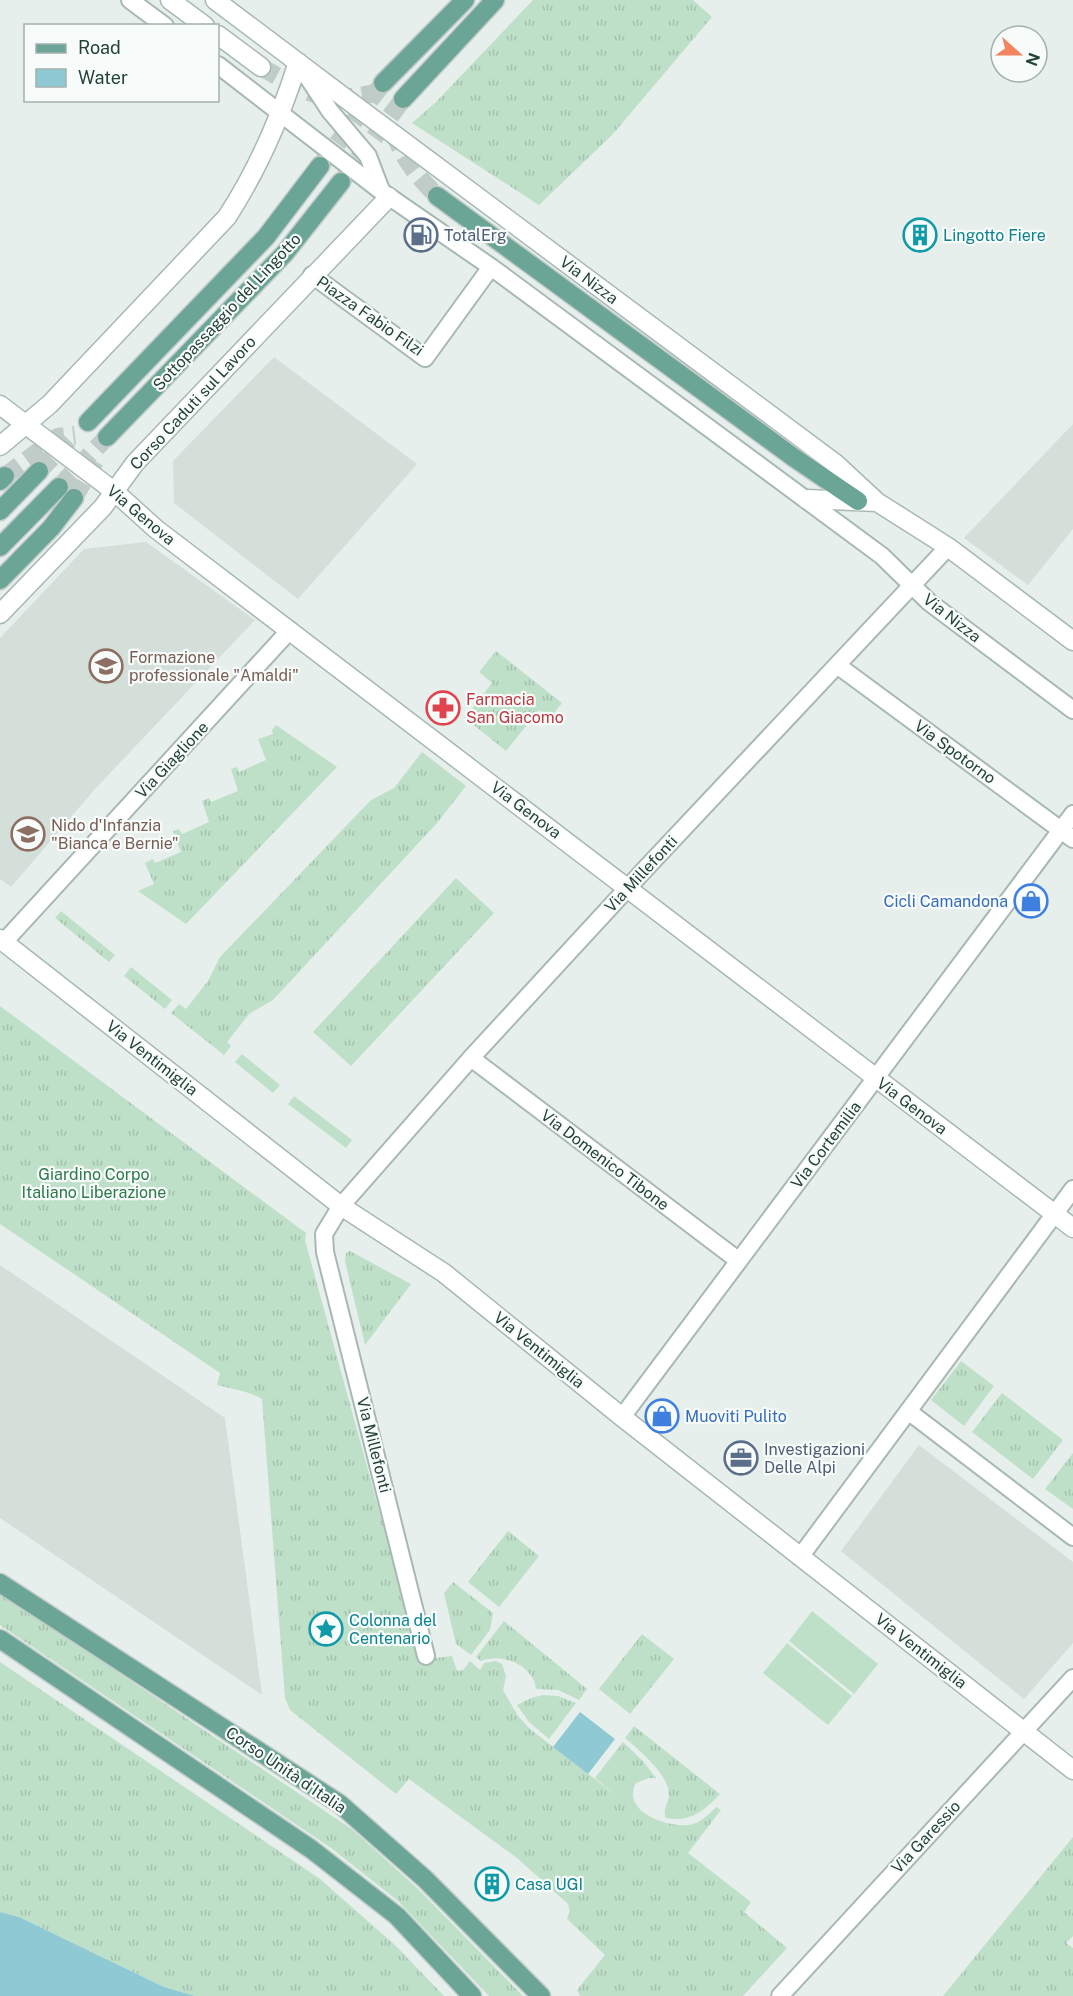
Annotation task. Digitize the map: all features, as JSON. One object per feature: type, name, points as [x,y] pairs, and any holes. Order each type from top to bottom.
[{"type":"main road","points":[[383,83],[465,0]]},
{"type":"main road","points":[[404,99],[495,0]]},
{"type":"main road","name":"Sottopassaggio del Lingotto","points":[[88,422],[266,237],[320,166]]},
{"type":"main road","name":"Sottopassaggio del Lingotto","points":[[107,437],[285,253],[341,182]]},
{"type":"main road","points":[[437,196],[793,457],[858,501]]},
{"type":"main road","points":[[0,511],[39,471]]},
{"type":"main road","points":[[0,547],[59,487]]},
{"type":"main road","points":[[0,580],[51,528],[74,498]]},
{"type":"main road","name":"Corso Unità d'Italia","points":[[0,1583],[340,1804],[425,1879],[541,1996]]},
{"type":"main road","points":[[0,1639],[311,1849],[397,1916],[472,1996]]},
{"type":"street","points":[[130,0],[162,24]]},
{"type":"street","points":[[170,0],[202,24]]},
{"type":"street","name":"Via Nizza","points":[[215,0],[836,464],[877,502],[948,547],[1073,641]]},
{"type":"street","points":[[219,36],[261,67]]},
{"type":"street","points":[[0,446],[50,404],[226,217],[243,192],[280,114],[298,62]]},
{"type":"street","name":"Via Nizza","points":[[298,62],[330,111],[368,156],[385,194]]},
{"type":"street","name":"Via Nizza","points":[[219,66],[385,194],[491,267],[882,556],[929,602],[1073,710]]},
{"type":"street","name":"Corso Caduti sul Lavoro","points":[[0,614],[103,507],[135,463],[385,194]]},
{"type":"street","name":"Piazza Fabio Filzi","points":[[312,275],[425,358],[491,267]]},
{"type":"street","name":"Via Genova","points":[[0,405],[115,492],[156,530],[1073,1228]]},
{"type":"street","name":"Via Nizza","points":[[806,499],[877,502]]},
{"type":"street","name":"Via Millefonti","points":[[426,1656],[325,1252],[324,1234],[341,1206],[471,1058],[627,888],[948,547]]},
{"type":"street","name":"Via Giaglione","points":[[2,940],[290,630]]},
{"type":"street","name":"Via Spotorno","points":[[837,665],[1067,835]]},
{"type":"street","name":"Via Cortemilia","points":[[622,1417],[876,1079],[1067,835],[1073,814]]},
{"type":"street","name":"Via Ventimiglia","points":[[2,940],[341,1206],[444,1273],[622,1417],[1073,1770]]},
{"type":"street","name":"Via Domenico Tibone","points":[[471,1058],[739,1261]]},
{"type":"street","points":[[800,1557],[1073,1189]]},
{"type":"street","points":[[908,1411],[1073,1537]]},
{"type":"street","name":"Via Garessio","points":[[780,1996],[1073,1678]]},
{"type":"shaded area","points":[[274,357],[417,464],[298,599],[174,503],[173,461]]},
{"type":"shaded area","points":[[1073,424],[1073,529],[1028,585],[964,538]]},
{"type":"shaded area","name":"Formazione professionale \"Amaldi\"","points":[[146,542],[255,620],[95,789],[11,887],[0,879],[0,638],[84,549]]},
{"type":"shaded area","points":[[0,1265],[225,1418],[262,1695],[0,1518]]},
{"type":"shaded area","points":[[919,1445],[1073,1562],[1073,1643],[1024,1699],[841,1551]]},
{"type":"green space","points":[[533,0],[693,0],[712,17],[613,134],[539,205],[412,123],[436,102]]},
{"type":"green space","points":[[496,651],[562,703],[550,718],[539,710],[506,751],[465,718],[492,683],[479,672]]},
{"type":"green space","points":[[276,725],[337,767],[186,924],[138,891],[154,884],[145,863],[153,859],[155,863],[181,852],[173,831],[179,829],[182,834],[209,822],[202,801],[209,798],[211,802],[238,791],[231,769],[237,767],[239,772],[266,760],[258,739],[273,734],[272,730]]},
{"type":"green space","points":[[422,752],[466,786],[437,823],[273,1000],[249,1014],[227,1042],[231,1046],[224,1055],[171,1013],[179,1004],[186,1009],[208,981],[220,957],[371,800],[394,788]]},
{"type":"green space","points":[[456,878],[494,913],[351,1066],[313,1032]]},
{"type":"green space","points":[[61,911],[115,955],[109,962],[55,918]]},
{"type":"green space","points":[[131,967],[172,1000],[165,1009],[124,976]]},
{"type":"green space","name":"Giardino Corpo Italiano Liberazione","points":[[0,1006],[306,1233],[305,1240],[420,1660],[452,1656],[457,1671],[463,1670],[470,1661],[480,1670],[484,1663],[496,1661],[502,1664],[506,1676],[503,1690],[518,1716],[530,1729],[618,1797],[595,1778],[623,1742],[643,1761],[656,1778],[636,1783],[633,1793],[635,1802],[649,1816],[670,1824],[689,1825],[701,1821],[716,1807],[721,1810],[688,1853],[751,1902],[744,1912],[787,1948],[743,1996],[580,1996],[577,1990],[605,1955],[567,1919],[570,1912],[568,1904],[517,1858],[409,1779],[396,1794],[290,1710],[285,1698],[262,1399],[246,1392],[217,1385],[220,1373],[0,1224]]},
{"type":"green space","points":[[0,1028],[15,1037],[0,1060]]},
{"type":"green space","points":[[242,1054],[280,1085],[273,1093],[235,1062]]},
{"type":"green space","points":[[294,1096],[352,1140],[346,1148],[288,1104]]},
{"type":"green space","points":[[350,1251],[411,1284],[365,1345],[345,1261],[346,1253]]},
{"type":"green space","points":[[961,1361],[994,1386],[964,1426],[931,1400]]},
{"type":"green space","points":[[1002,1393],[1063,1440],[1033,1479],[972,1432]]},
{"type":"green space","points":[[1073,1453],[1073,1509],[1045,1489]]},
{"type":"green space","points":[[508,1531],[539,1556],[499,1607],[468,1582]]},
{"type":"green space","points":[[453,1582],[493,1613],[490,1630],[471,1655],[456,1644],[444,1593]]},
{"type":"green space","points":[[0,1593],[353,1830],[416,1887],[523,1996],[489,1996],[398,1901],[331,1848],[0,1625]]},
{"type":"green space","points":[[812,1611],[878,1664],[854,1694],[789,1641]]},
{"type":"green space","points":[[504,1621],[587,1689],[579,1700],[558,1690],[536,1689],[530,1674],[516,1663],[498,1658],[481,1661],[476,1657]]},
{"type":"green space","points":[[642,1634],[674,1659],[630,1714],[599,1689]]},
{"type":"green space","points":[[787,1643],[852,1696],[828,1725],[763,1673]]},
{"type":"green space","points":[[0,1662],[320,1879],[396,1946],[444,1996],[195,1996],[164,1987],[19,1917],[0,1912]]},
{"type":"green space","points":[[543,1695],[558,1696],[576,1703],[549,1739],[529,1722],[517,1705]]},
{"type":"green space","points":[[634,1726],[720,1794],[709,1805],[690,1817],[666,1818],[669,1794],[664,1779],[652,1763],[625,1738]]},
{"type":"green space","points":[[1073,1837],[1073,1936],[1066,1943],[1073,1948],[1073,1996],[943,1996]]},
{"type":"water","points":[[580,1712],[615,1739],[588,1774],[553,1747]]},
{"type":"water","points":[[0,1912],[19,1917],[164,1987],[195,1996],[0,1996]]},
{"type":"tunnel","points":[[261,67],[303,90],[327,97],[341,98],[375,93]]},
{"type":"tunnel","points":[[321,165],[383,83]]},
{"type":"tunnel","points":[[342,181],[403,99]]},
{"type":"tunnel","points":[[394,131],[411,166],[437,196]]},
{"type":"tunnel","points":[[5,476],[58,437],[75,435]]},
{"type":"tunnel","points":[[59,487],[107,437]]},
{"type":"tunnel","points":[[39,471],[69,440]]},
{"type":"tunnel","points":[[74,498],[95,461]]},
{"type":"place","name":"TotalErg","points":[[421,235]]},
{"type":"place","name":"Lingotto Fiere","points":[[920,235]]},
{"type":"place","name":"Formazione professionale \"Amaldi\"","points":[[106,666]]},
{"type":"place","name":"Farmacia San Giacomo","points":[[443,708]]},
{"type":"place","name":"Nido d'Infanzia \"Bianca e Bernie\"","points":[[28,834]]},
{"type":"place","name":"Cicli Camandona","points":[[1031,901]]},
{"type":"place","name":"Muoviti Pulito","points":[[662,1416]]},
{"type":"place","name":"Investigazioni Delle Alpi","points":[[741,1458]]},
{"type":"place","name":"Colonna del Centenario","points":[[326,1629]]},
{"type":"place","name":"Casa UGI","points":[[492,1884]]}]
